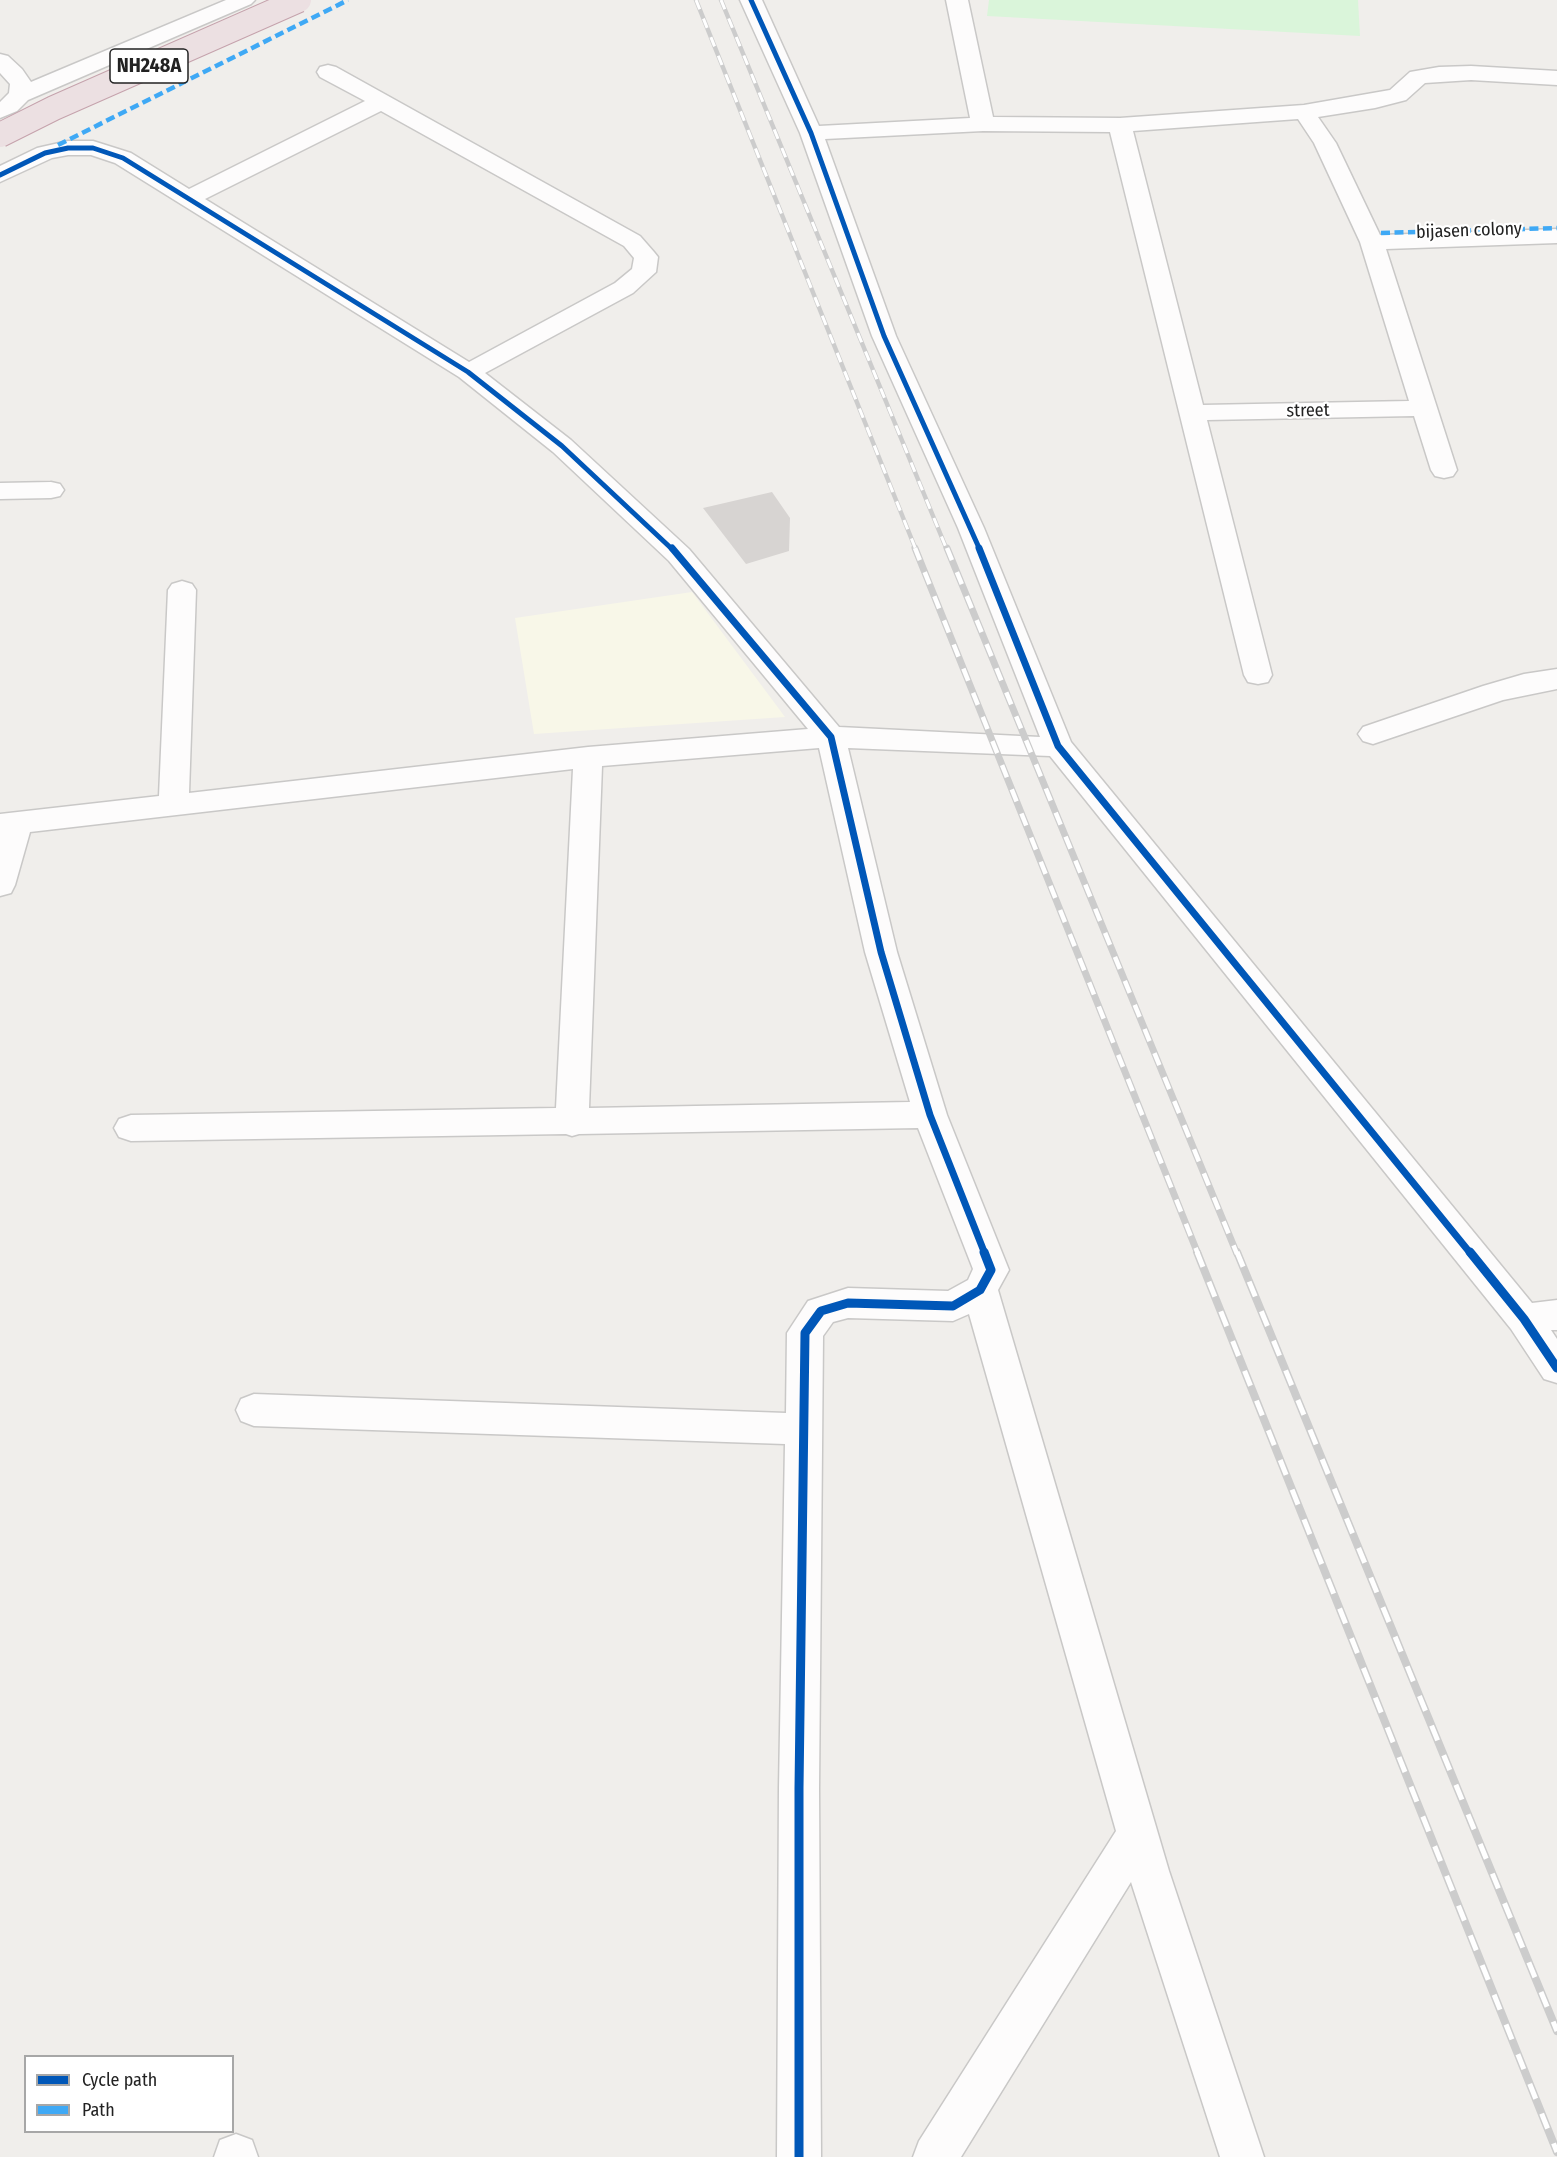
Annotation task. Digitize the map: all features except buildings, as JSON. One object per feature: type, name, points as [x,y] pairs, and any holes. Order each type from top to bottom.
[{"type":"highway","name":"NH248A","points":[[0,135],[54,108],[299,0]]},
{"type":"street","points":[[10,104],[244,0]]},
{"type":"street","points":[[751,0],[812,133],[884,336],[971,528],[1058,746],[1541,1317],[1557,1368]]},
{"type":"street","points":[[957,0],[983,124]]},
{"type":"street","points":[[0,61],[21,84],[10,104]]},
{"type":"street","points":[[328,72],[632,241],[646,257],[644,272],[624,288],[468,372]]},
{"type":"street","points":[[812,133],[983,124],[1120,125],[1304,112],[1375,101],[1398,95],[1418,77],[1439,74],[1471,73],[1557,78]]},
{"type":"street","points":[[188,198],[381,102]]},
{"type":"street","points":[[10,104],[68,148]]},
{"type":"street","points":[[1304,112],[1325,143],[1376,238],[1444,470]]},
{"type":"street","points":[[1120,125],[1258,675]]},
{"type":"street","points":[[0,175],[45,153],[68,148],[93,148],[123,158],[468,372],[562,446],[679,555],[831,737],[881,952],[930,1115],[991,1270],[980,1290],[954,1306],[848,1303],[821,1311],[805,1333],[799,1788],[799,2157]]},
{"type":"street","name":"bijasen colony","points":[[1376,238],[1557,228]]},
{"type":"street","points":[[1376,238],[1557,236]]},
{"type":"street","name":"street","points":[[1192,413],[1424,408]]},
{"type":"street","points":[[0,491],[51,490]]},
{"type":"street","points":[[174,805],[182,590]]},
{"type":"street","points":[[1373,734],[1493,693],[1524,684],[1557,679]]},
{"type":"street","points":[[0,885],[9,824],[588,758],[831,737],[1029,747],[1058,746]]},
{"type":"street","points":[[572,1123],[588,758]]},
{"type":"street","points":[[130,1128],[572,1123],[930,1115]]},
{"type":"street","points":[[980,1290],[1137,1835],[1242,2157]]},
{"type":"street","points":[[254,1410],[804,1429]]},
{"type":"street","points":[[935,2157],[1137,1835]]},
{"type":"shaded area","points":[[692,592],[785,717],[534,734],[515,618]]},
{"type":"green space","points":[[989,0],[1358,0],[1360,36],[987,16]]},
{"type":"railway","points":[[696,0],[916,550]]},
{"type":"railway","points":[[721,0],[947,550]]},
{"type":"railway","points":[[915,548],[1198,1254]]},
{"type":"railway","points":[[947,548],[1237,1254]]},
{"type":"railway","points":[[1197,1252],[1557,2152]]},
{"type":"railway","points":[[1237,1252],[1557,2031]]},
{"type":"marked path","points":[[58,145],[348,0]]},
{"type":"marked path","points":[[1381,233],[1557,228]]},
{"type":"cycle path","points":[[751,0],[811,133],[884,336],[971,528],[1058,746],[1524,1319],[1557,1368]]},
{"type":"cycle path","points":[[0,175],[45,153],[68,148],[93,148],[123,158],[468,372],[562,446],[679,555],[831,737],[881,952],[930,1115],[991,1270],[980,1290],[953,1306],[848,1303],[821,1311],[805,1333],[799,1788],[799,2157]]}]
